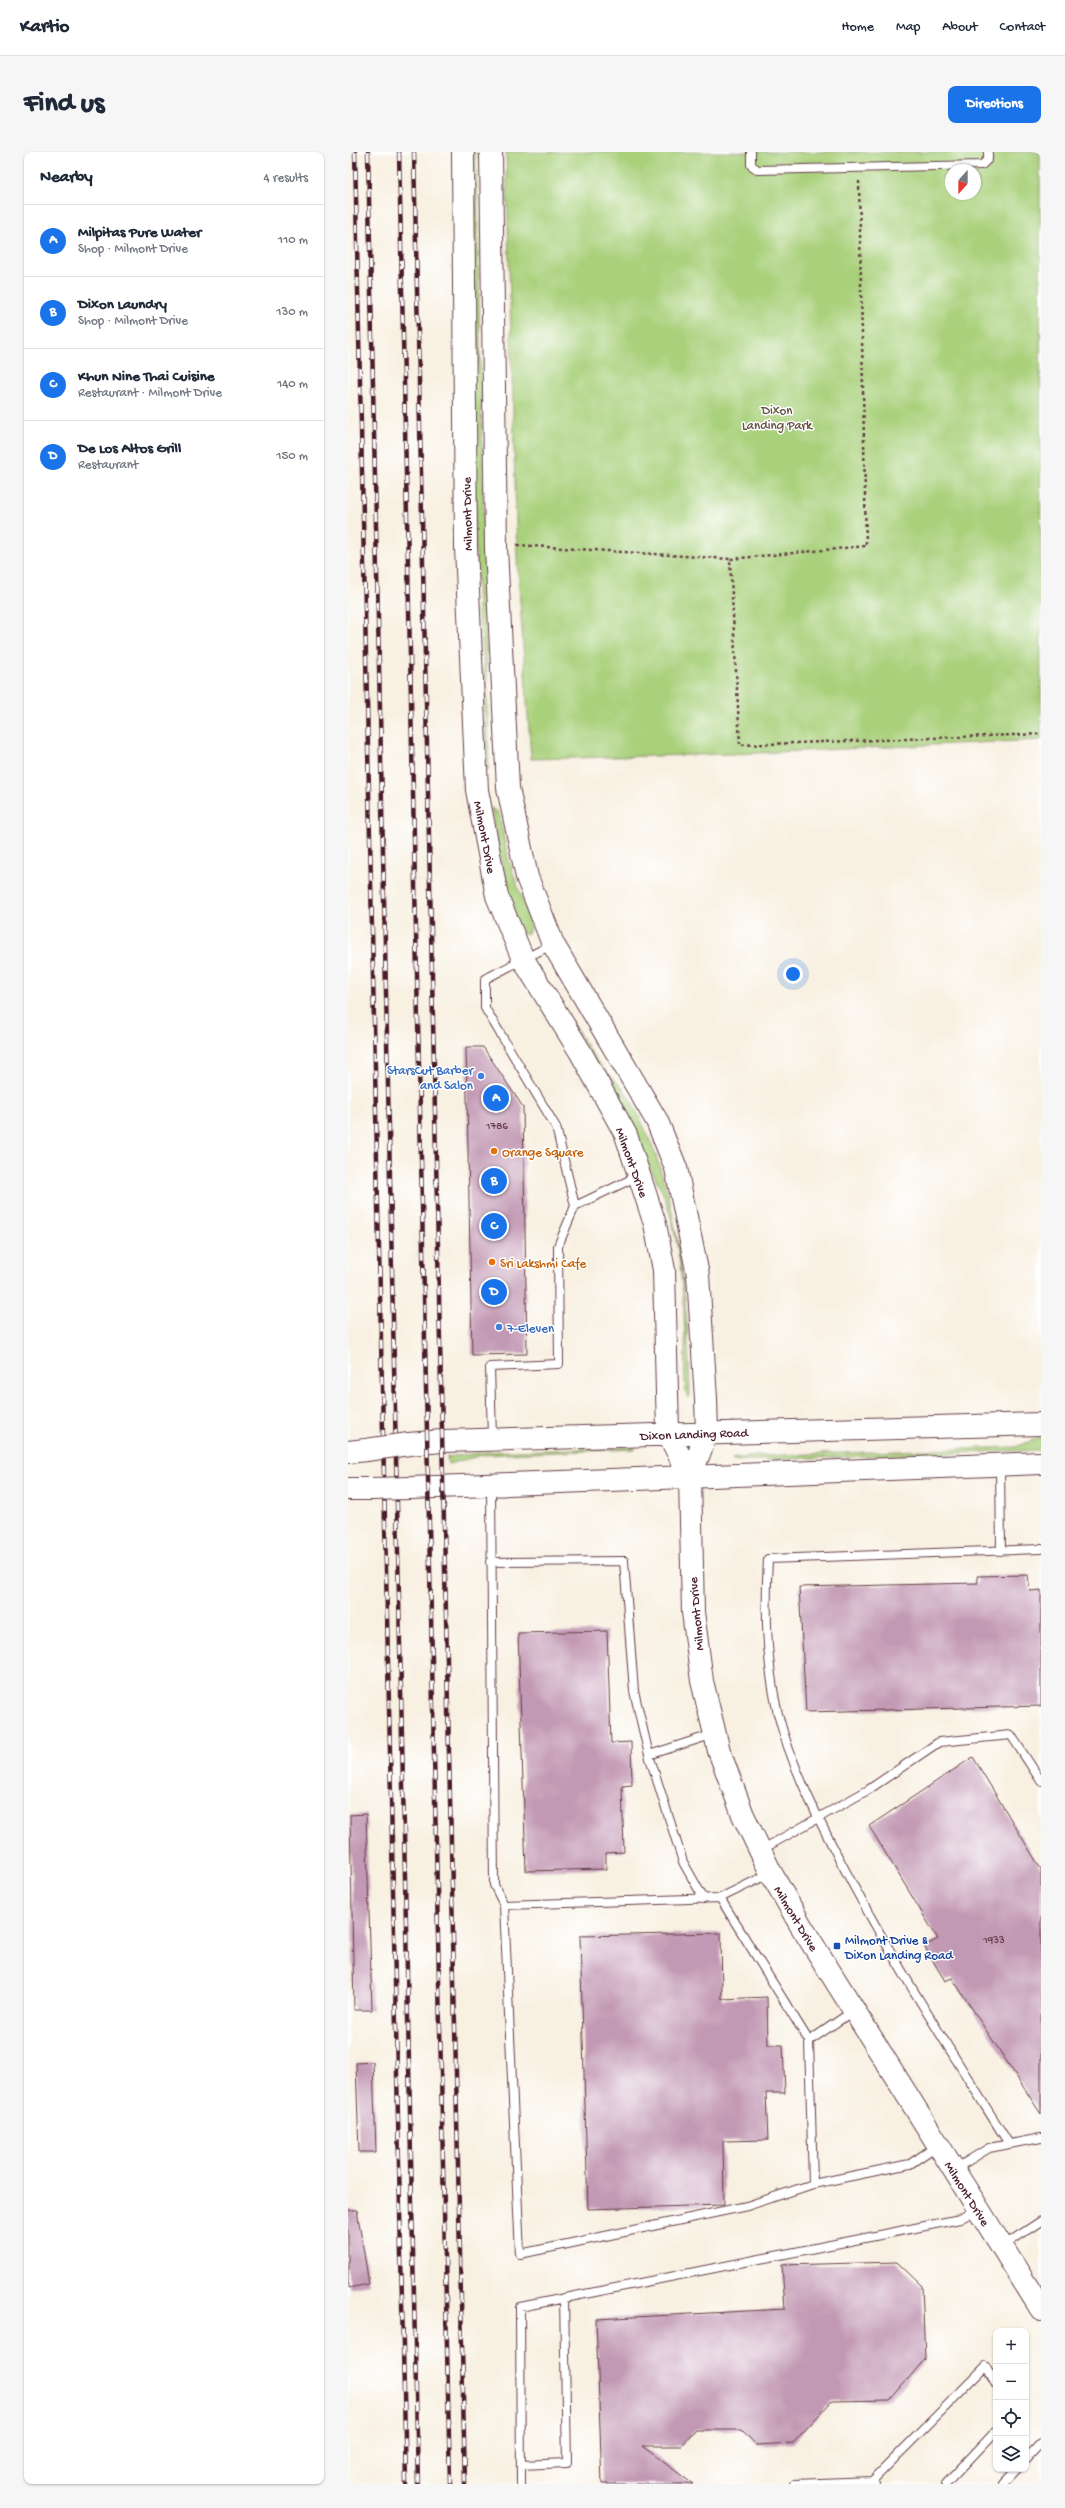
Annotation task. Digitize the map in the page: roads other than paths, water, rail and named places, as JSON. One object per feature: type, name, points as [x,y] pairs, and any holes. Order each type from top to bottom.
[{"type":"street","name":"Milmont Drive","points":[[463,152],[466,547],[477,790],[497,896],[523,958],[581,1053],[626,1135],[655,1224],[664,1270],[668,1433],[690,1477]]},
{"type":"street","name":"Milmont Drive","points":[[490,152],[496,548],[508,788],[527,877],[553,944],[657,1121],[676,1168],[698,1275],[707,1432],[690,1477],[693,1612],[702,1681],[715,1734],[743,1815],[771,1873],[800,1924],[1041,2309]]},
{"type":"street","name":"Dixon Landing Road","points":[[357,1451],[409,1444],[492,1439],[1041,1424]]},
{"type":"street","points":[[348,1488],[371,1489],[491,1486],[1041,1463]]},
{"type":"lane","points":[[751,152],[751,165],[758,170],[982,165],[988,159],[988,152]]},
{"type":"lane","points":[[492,1439],[490,1367],[559,1364],[558,1246],[575,1206],[556,1127],[485,1008],[485,979],[523,958],[553,944]]},
{"type":"lane","points":[[575,1206],[639,1175]]},
{"type":"lane","points":[[1000,1465],[1001,1551]]},
{"type":"lane","points":[[491,1486],[490,1562],[494,1885],[504,1905],[520,2254],[747,2206],[813,2184],[910,2164],[938,2145]]},
{"type":"lane","points":[[1009,2144],[880,1935],[818,1818],[795,1766],[779,1714],[771,1674],[766,1609],[768,1559],[1041,1549]]},
{"type":"lane","points":[[490,1562],[624,1561],[634,1691],[648,1755],[683,1862],[704,1899]]},
{"type":"lane","points":[[648,1755],[715,1734]]},
{"type":"lane","points":[[760,1851],[868,1790],[938,1742],[1011,1735],[1041,1780]]},
{"type":"lane","points":[[504,1905],[720,1898],[771,1873]]},
{"type":"lane","points":[[720,1898],[809,2041],[813,2184]]},
{"type":"lane","points":[[809,2041],[854,2011]]},
{"type":"lane","points":[[954,2170],[989,2148],[1041,2138]]},
{"type":"lane","points":[[521,2484],[520,2307],[960,2219],[978,2208]]},
{"type":"lane","points":[[1002,2246],[1041,2221]]},
{"type":"lane","points":[[521,2465],[567,2463],[564,2298]]},
{"type":"lane","points":[[794,2484],[874,2483],[986,2366],[993,2379]]},
{"type":"lane","points":[[946,2484],[993,2434]]},
{"type":"lane","points":[[1029,2456],[1041,2443]]},
{"type":"lane","points":[[1003,2484],[1014,2472]]},
{"type":"railway","points":[[355,152],[406,2484]]},
{"type":"railway","points":[[368,152],[418,2484]]},
{"type":"railway","points":[[399,152],[450,2484]]},
{"type":"railway","points":[[414,152],[465,2484]]},
{"type":"place","name":"StarsCut Barber and Salon","points":[[481,1076]]},
{"type":"place","name":"Milpitas Pure Water","points":[[496,1098]]},
{"type":"place","name":"Orange Square","points":[[494,1151]]},
{"type":"place","name":"Dixon Laundry","points":[[494,1181]]},
{"type":"place","name":"Khun Nine Thai Cuisine","points":[[494,1226]]},
{"type":"place","name":"Sri Lakshmi Cafe","points":[[492,1262]]},
{"type":"place","name":"De Los Altos Grill","points":[[494,1292]]},
{"type":"place","name":"7-Eleven","points":[[499,1327]]},
{"type":"place","name":"Milmont Drive & Dixon Landing Road","points":[[837,1946]]},
{"type":"park label","name":"Dixon Landing Park","points":[[777,416]]}]
